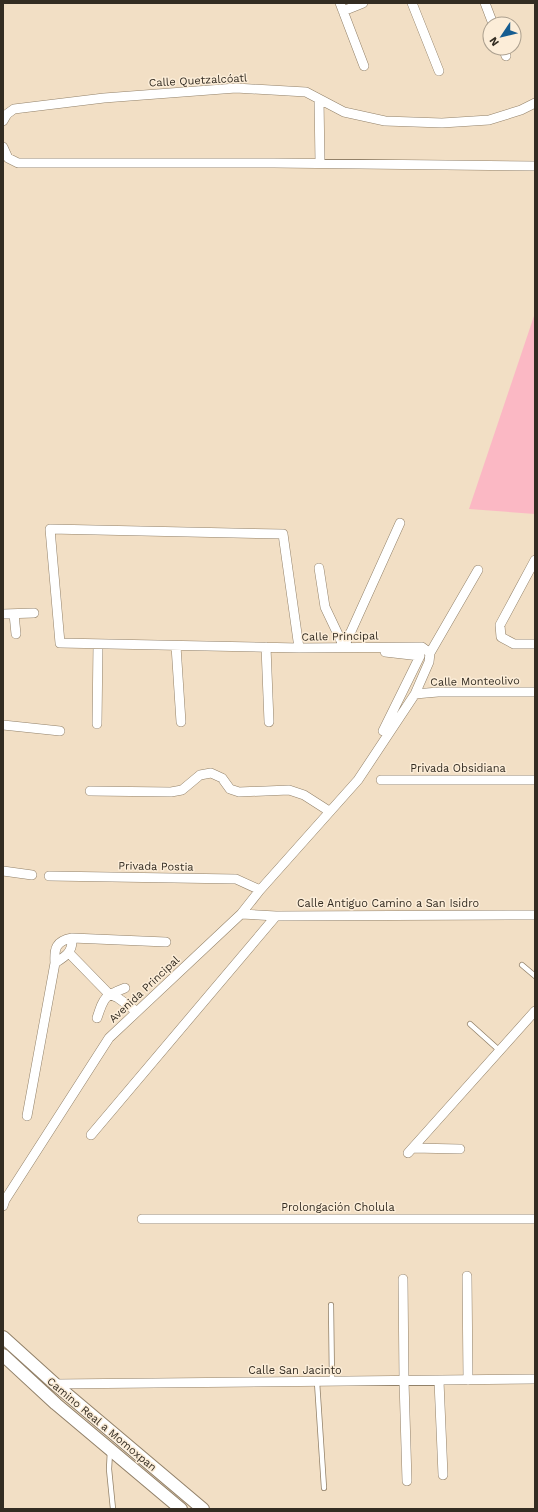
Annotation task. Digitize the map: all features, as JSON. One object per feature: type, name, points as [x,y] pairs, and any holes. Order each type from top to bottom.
[{"type":"street","points":[[363,3],[342,7],[364,66]]},
{"type":"street","points":[[412,3],[439,71]]},
{"type":"street","points":[[485,3],[490,16]]},
{"type":"street","name":"Calle Quetzalcóatl","points":[[3,121],[7,114],[14,109],[104,98],[228,89],[306,92],[344,112],[385,121],[442,123],[489,120],[521,110],[535,103]]},
{"type":"street","points":[[318,99],[320,164]]},
{"type":"street","points":[[3,147],[8,158],[18,163],[535,166]]},
{"type":"street","points":[[344,647],[400,523]]},
{"type":"street","name":"Calle Principal","points":[[299,648],[283,534],[50,529],[60,643],[266,650],[344,647],[422,647],[430,653]]},
{"type":"street","points":[[535,560],[500,625],[501,637],[514,644],[535,644]]},
{"type":"street","points":[[319,568],[325,607],[344,647]]},
{"type":"street","points":[[90,791],[171,792],[182,790],[200,775],[211,773],[222,778],[230,789],[239,792],[289,790],[304,795],[329,811],[358,780],[415,694],[429,662],[430,653],[478,570]]},
{"type":"street","points":[[3,614],[34,613]]},
{"type":"street","points":[[14,614],[16,634]]},
{"type":"street","points":[[344,647],[350,632]]},
{"type":"street","points":[[97,724],[98,644]]},
{"type":"street","points":[[176,646],[181,722]]},
{"type":"street","points":[[269,722],[266,650],[376,652],[420,656],[383,731]]},
{"type":"street","name":"Calle Monteolivo","points":[[415,694],[438,692],[535,692]]},
{"type":"street","points":[[3,725],[60,731]]},
{"type":"street","name":"Privada Obsidiana","points":[[381,780],[535,780]]},
{"type":"street","name":"Avenida Principal","points":[[3,1206],[5,1200],[109,1038],[241,914],[329,811]]},
{"type":"street","points":[[3,871],[32,875]]},
{"type":"street","name":"Privada Postia","points":[[49,876],[236,879],[260,890]]},
{"type":"street","name":"Calle Antiguo Camino a San Isidro","points":[[241,914],[276,916],[535,914]]},
{"type":"street","points":[[91,1135],[276,916]]},
{"type":"street","points":[[55,963],[69,952],[72,946],[72,938]]},
{"type":"street","points":[[27,1116],[55,963],[54,950],[59,943],[72,938],[166,942]]},
{"type":"street","points":[[69,952],[109,994],[118,998],[136,1011]]},
{"type":"street","points":[[97,1018],[102,1004],[109,994],[125,988]]},
{"type":"street","points":[[460,1148],[411,1151],[535,1011]]},
{"type":"street","name":"Prolongación Cholula","points":[[142,1220],[535,1219]]},
{"type":"street","points":[[467,1276],[468,1380]]},
{"type":"street","points":[[404,1279],[404,1381],[407,1481]]},
{"type":"street","name":"Camino Real a Momoxpan","points":[[3,1337],[55,1384],[203,1509]]},
{"type":"street","name":"Camino Real a Momoxpan","points":[[3,1355],[56,1404],[182,1509]]},
{"type":"street","name":"Calle San Jacinto","points":[[55,1384],[535,1379]]},
{"type":"street","points":[[439,1381],[443,1475]]},
{"type":"lane","points":[[522,965],[535,976]]},
{"type":"lane","points":[[470,1024],[500,1051]]},
{"type":"lane","points":[[332,1305],[332,1382]]},
{"type":"lane","points":[[318,1382],[324,1488]]},
{"type":"lane","points":[[110,1450],[109,1469],[113,1509]]},
{"type":"shaded area","points":[[535,313],[535,514],[469,509]]}]
